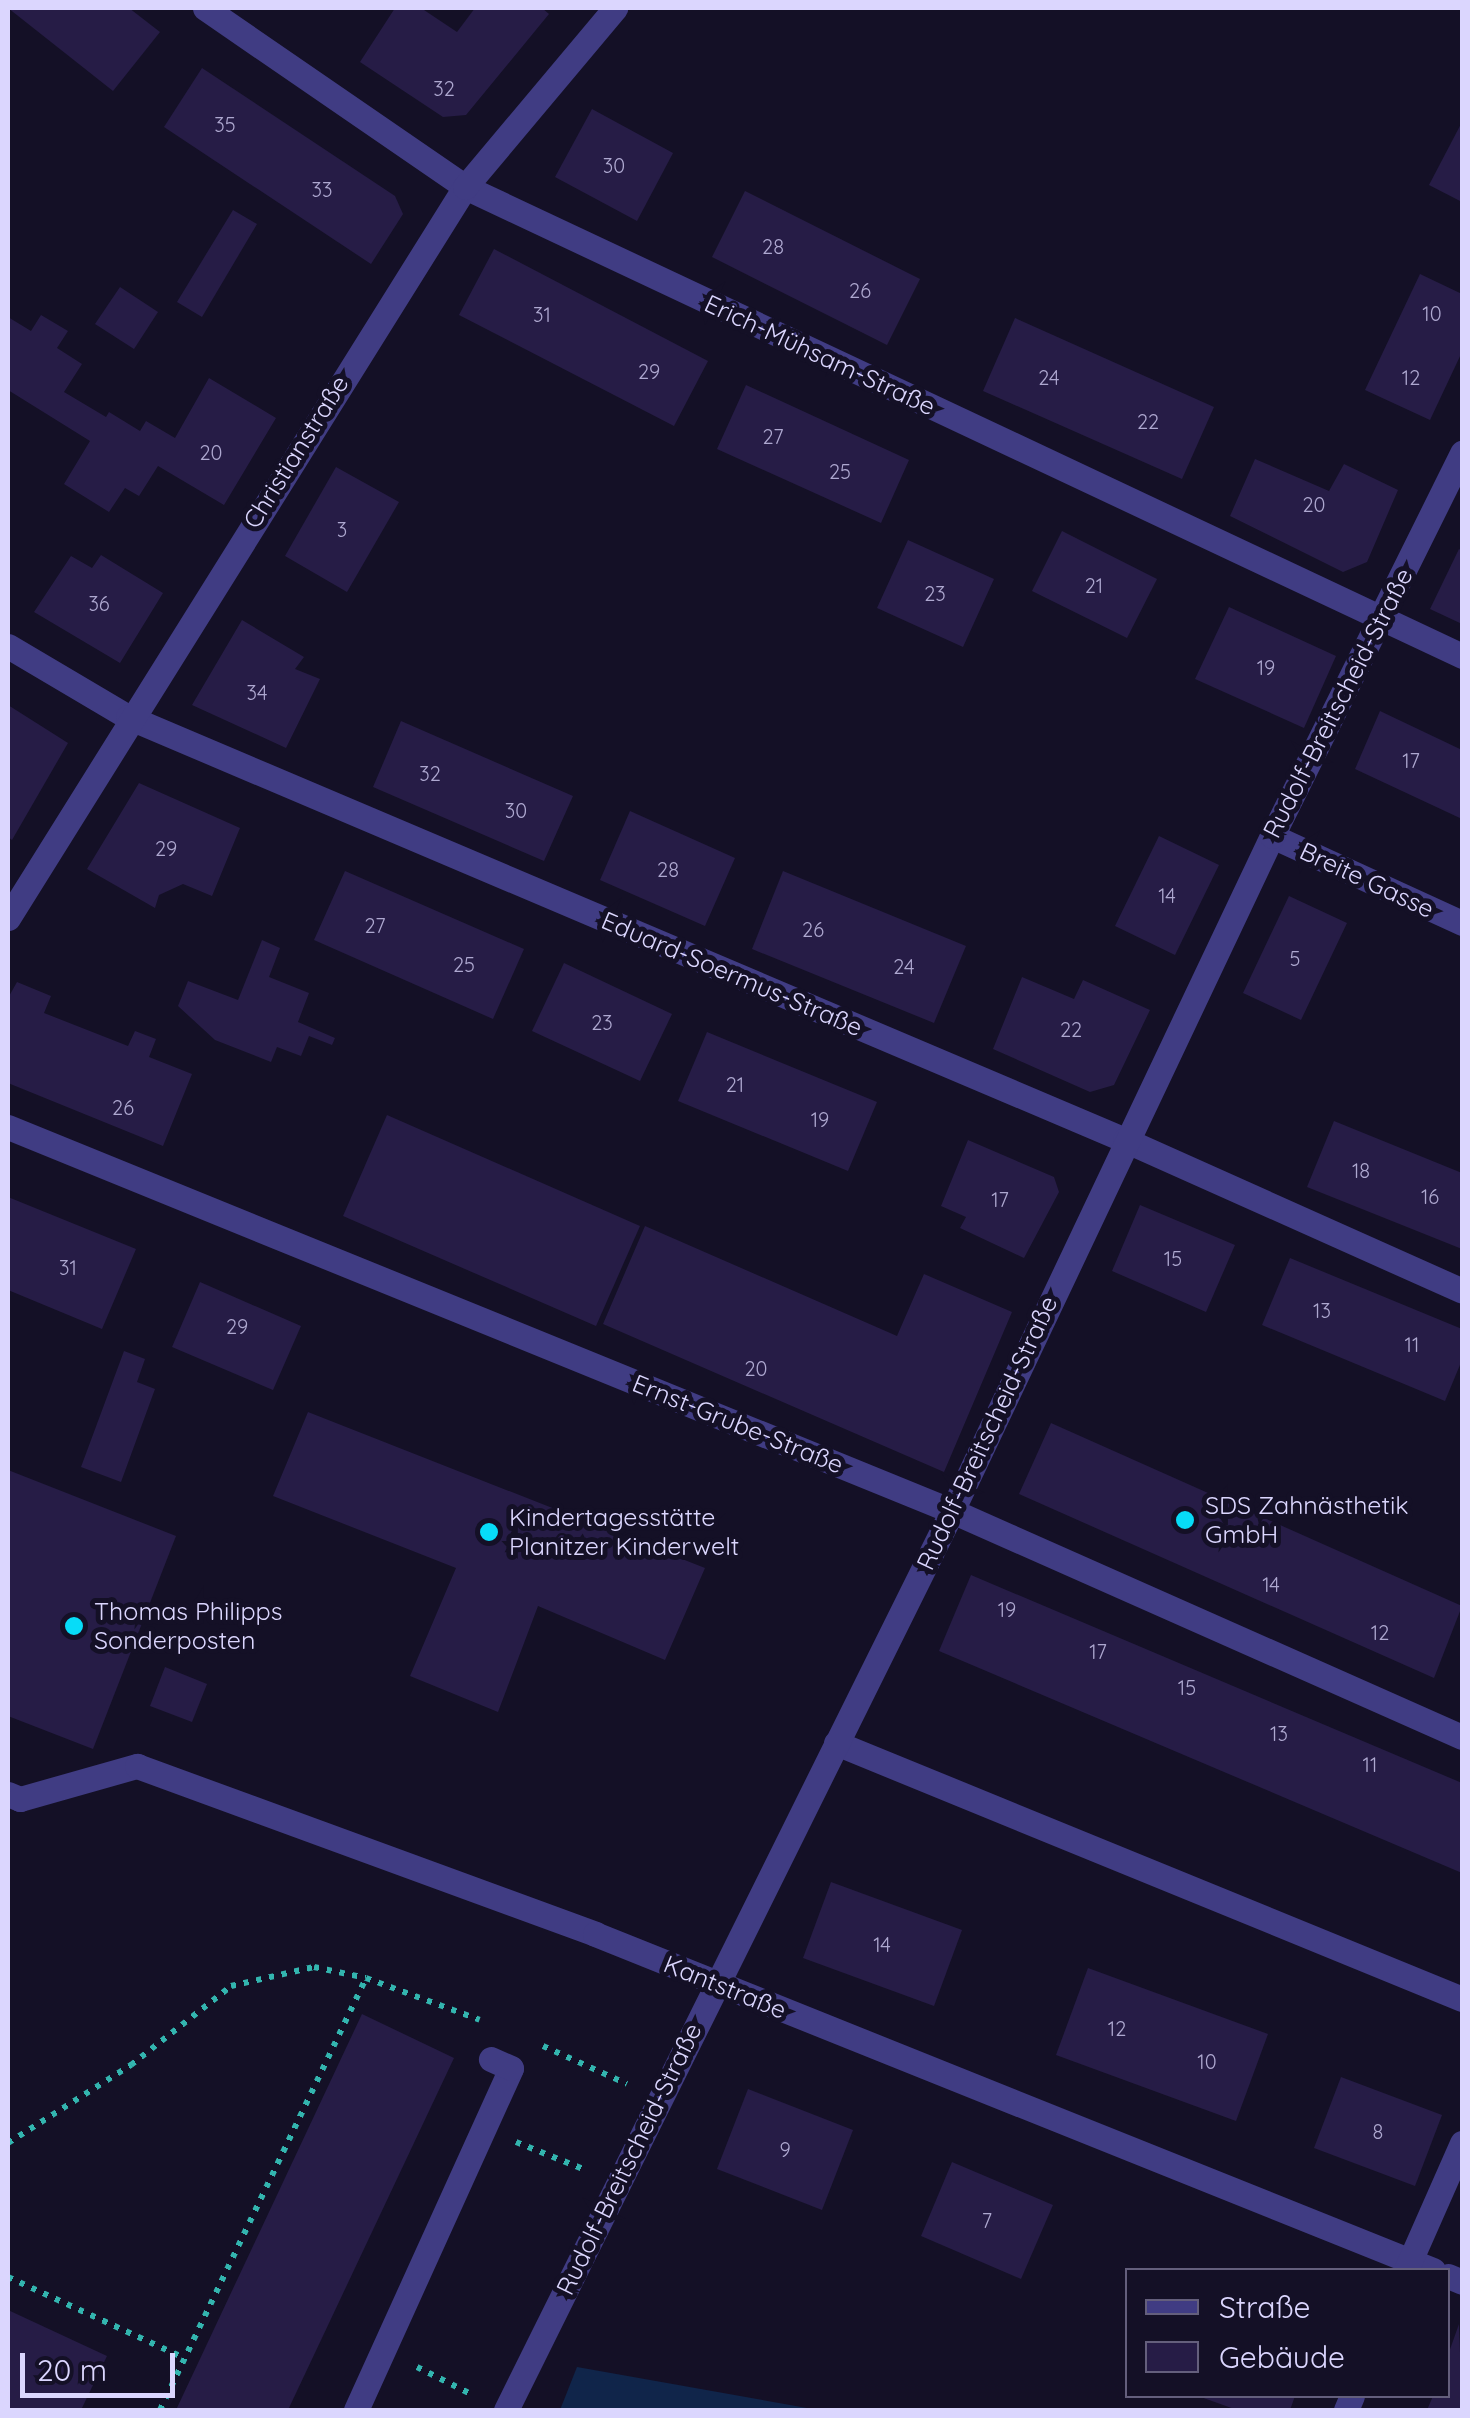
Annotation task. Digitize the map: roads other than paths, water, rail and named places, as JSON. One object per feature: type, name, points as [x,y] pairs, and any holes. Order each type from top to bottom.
[{"type":"street","name":"Erich-Mühsam-Straße","points":[[206,8],[464,188],[1462,656]]},
{"type":"street","name":"Christianstraße","points":[[8,918],[128,717],[464,188],[614,8]]},
{"type":"street","name":"Rudolf-Breitscheid-Straße","points":[[506,2410],[952,1511],[1125,1140],[1462,452]]},
{"type":"street","name":"Eduard-Soermus-Straße","points":[[8,646],[128,717],[1125,1140],[1462,1291]]},
{"type":"street","name":"Breite Gasse","points":[[1272,836],[1462,923]]},
{"type":"street","name":"Ernst-Grube-Straße","points":[[8,1126],[952,1511],[1462,1737]]},
{"type":"street","points":[[836,1743],[1462,1999]]},
{"type":"street","name":"Kantstraße","points":[[8,1794],[20,1799],[137,1766],[424,1868],[1416,2267]]},
{"type":"street","points":[[356,2410],[511,2068],[490,2059]]},
{"type":"street","points":[[1416,2267],[1462,2143]]},
{"type":"water","points":[[577,2367],[818,2410],[560,2410]]},
{"type":"place","name":"SDS Zahnästhetik GmbH","points":[[1185,1520]]},
{"type":"place","name":"Kindertagesstätte Planitzer Kinderwelt","points":[[489,1532]]},
{"type":"place","name":"Thomas Philipps Sonderposten","points":[[74,1626]]}]
